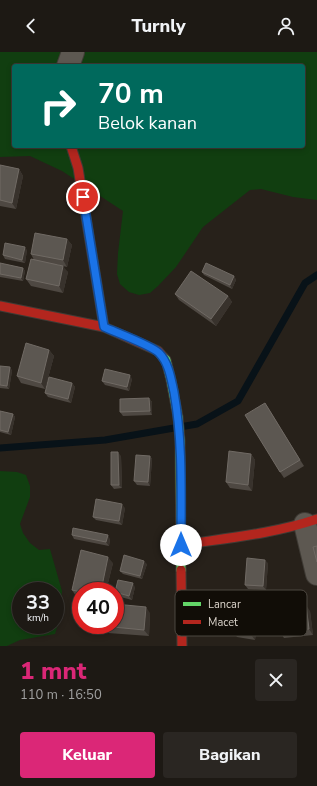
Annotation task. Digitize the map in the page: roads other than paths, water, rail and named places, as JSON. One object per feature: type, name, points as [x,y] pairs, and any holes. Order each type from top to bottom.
[{"type":"street","points":[[69,64],[73,52]]},
{"type":"street","points":[[72,148],[78,168],[104,327]]},
{"type":"street","points":[[0,306],[104,327],[158,351],[166,360],[178,417],[180,441],[181,590]]},
{"type":"street","points":[[181,545],[268,532],[311,522],[317,574]]},
{"type":"street","points":[[182,636],[182,646]]},
{"type":"waterway","points":[[0,448],[105,440],[197,424],[238,401],[305,283],[317,275]]}]
